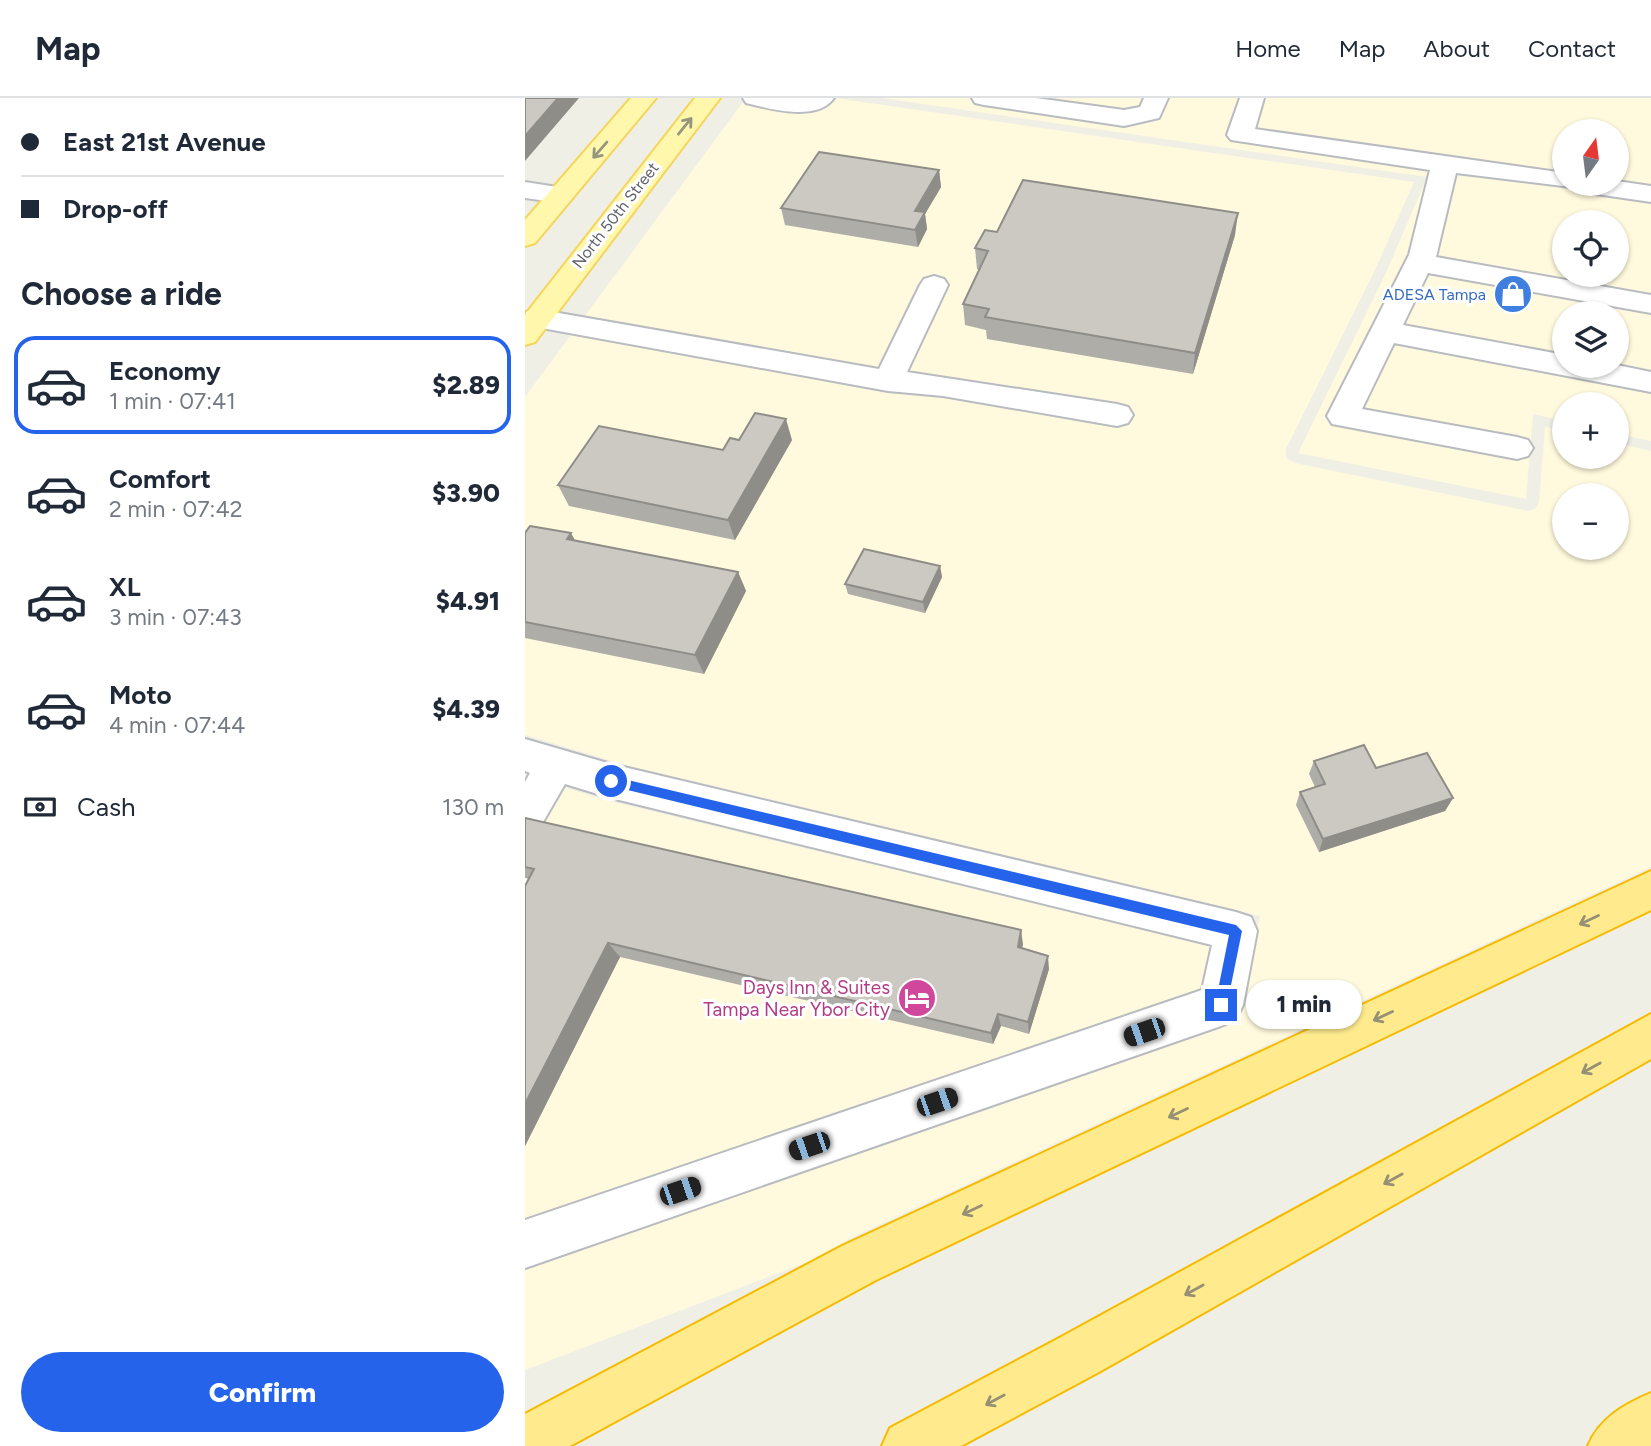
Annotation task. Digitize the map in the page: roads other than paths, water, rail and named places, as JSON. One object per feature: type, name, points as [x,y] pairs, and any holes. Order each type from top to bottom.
[{"type":"highway","points":[[525,1442],[859,1263],[1651,891]]},
{"type":"highway","points":[[908,1446],[1081,1354],[1651,1035]]},
{"type":"highway","points":[[1614,1446],[1651,1419]]},
{"type":"main road","points":[[525,237],[644,98]]},
{"type":"main road","name":"North 50th Street","points":[[531,327],[708,98]]},
{"type":"street","points":[[754,98],[806,105],[823,98]]},
{"type":"street","points":[[984,98],[1123,118],[1150,113],[1156,98]]},
{"type":"street","points":[[1252,98],[1240,135],[1552,179]]},
{"type":"street","points":[[1445,164],[1419,263],[1342,416],[1517,448]]},
{"type":"street","points":[[525,190],[561,195]]},
{"type":"street","points":[[1629,191],[1651,194]]},
{"type":"street","points":[[1419,263],[1651,304]]},
{"type":"street","points":[[888,381],[934,285]]},
{"type":"street","points":[[531,327],[888,381],[943,386],[1117,415]]},
{"type":"street","points":[[1385,331],[1552,362]]},
{"type":"street","points":[[1629,378],[1651,382]]},
{"type":"street","points":[[525,1244],[1221,1005],[1236,931],[611,781],[539,793]]},
{"type":"place","name":"ADESA Tampa","points":[[1513,294]]},
{"type":"place","name":"Days Inn & Suites Tampa Near Ybor City","points":[[917,998]]}]
